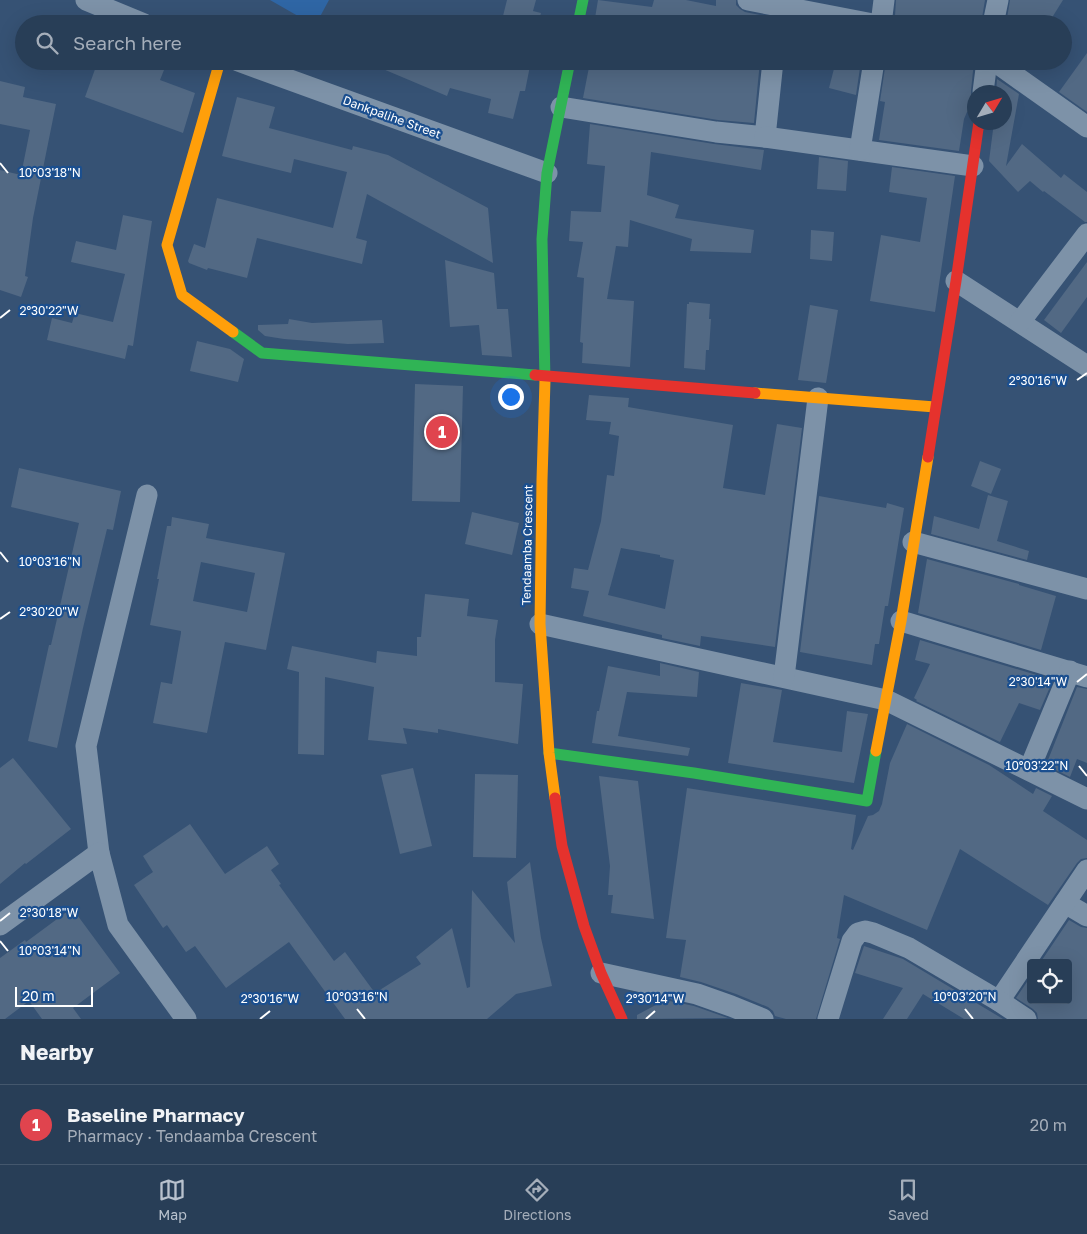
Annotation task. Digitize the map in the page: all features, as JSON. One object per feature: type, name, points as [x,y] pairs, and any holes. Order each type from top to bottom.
[{"type":"street","points":[[86,0],[122,15]]},
{"type":"street","points":[[580,15],[583,0]]},
{"type":"street","points":[[748,0],[779,10],[813,15]]},
{"type":"street","points":[[882,15],[884,0]]},
{"type":"street","points":[[996,15],[998,0]]},
{"type":"street","points":[[217,70],[167,245],[182,295],[262,353],[935,407]]},
{"type":"street","name":"Dankpalihe Street","points":[[263,70],[547,173]]},
{"type":"street","name":"Tendaamba Crescent","points":[[568,70],[547,173],[542,239],[545,376],[540,624],[549,753],[562,846],[584,926],[601,974],[622,1019]]},
{"type":"street","points":[[765,137],[772,70]]},
{"type":"street","points":[[860,150],[873,70]]},
{"type":"street","points":[[984,85],[986,70]]},
{"type":"street","points":[[1007,70],[1087,127]]},
{"type":"street","points":[[561,107],[716,132],[973,166]]},
{"type":"street","points":[[549,753],[694,773],[867,801],[901,621],[956,281],[978,130]]},
{"type":"street","points":[[1020,322],[1087,234]]},
{"type":"street","points":[[956,281],[1087,366]]},
{"type":"street","points":[[784,677],[818,398]]},
{"type":"street","points":[[147,495],[86,746],[100,853],[118,925],[186,1019]]},
{"type":"street","points":[[913,542],[1087,588]]},
{"type":"street","points":[[901,621],[1078,674],[1029,770]]},
{"type":"street","points":[[540,624],[886,700],[1087,799]]},
{"type":"street","points":[[0,926],[100,853]]},
{"type":"street","points":[[998,1001],[1087,870]]},
{"type":"street","points":[[1065,903],[1087,916]]},
{"type":"street","points":[[828,1019],[852,941],[858,933],[865,931],[909,948],[1026,1019]]},
{"type":"street","points":[[601,974],[697,994],[763,1019]]},
{"type":"shaded area","points":[[270,0],[329,0],[321,15],[296,15]]},
{"type":"building","points":[[507,0],[536,0],[533,11],[541,13],[540,15],[503,15]]},
{"type":"building","points":[[598,0],[652,7],[654,0],[686,0],[716,6],[716,0],[736,0],[736,5],[740,9],[760,15],[596,15]]},
{"type":"building","points":[[896,0],[985,0],[982,15],[895,15]]},
{"type":"building","points":[[1010,0],[1063,0],[1054,15],[1008,15]]},
{"type":"building","points":[[1087,53],[1087,112],[1059,92]]},
{"type":"building","points":[[95,70],[164,70],[160,80],[195,93],[183,133],[85,97]]},
{"type":"building","points":[[385,70],[529,70],[525,91],[520,91],[513,119],[488,113],[491,99],[450,88],[447,96]]},
{"type":"building","points":[[588,70],[759,70],[754,123],[718,120],[583,98]]},
{"type":"building","points":[[834,70],[860,70],[856,95],[829,88]]},
{"type":"building","points":[[885,70],[973,70],[972,85],[967,85],[967,112],[964,119],[959,151],[879,140],[885,102],[880,101]]},
{"type":"building","points":[[997,79],[1006,85],[997,85]]},
{"type":"building","points":[[0,81],[25,87],[23,97],[56,104],[33,218],[25,276],[28,277],[21,297],[0,290],[0,170],[21,175],[30,130],[0,124]]},
{"type":"building","points":[[1012,89],[1019,94],[1006,166],[1022,144],[1061,178],[1064,174],[1087,192],[1087,222],[1030,181],[1018,192],[989,161],[993,130],[1012,130]]},
{"type":"building","points":[[237,97],[275,107],[269,128],[352,150],[353,146],[388,155],[488,208],[493,263],[367,194],[356,238],[367,241],[362,264],[257,238],[247,278],[208,268],[207,270],[189,263],[194,244],[205,248],[217,198],[333,228],[347,172],[294,159],[291,173],[222,156]]},
{"type":"building","points":[[590,124],[764,150],[761,170],[651,152],[647,195],[679,205],[675,218],[754,230],[751,253],[690,251],[692,239],[630,220],[628,247],[616,246],[607,299],[634,301],[630,367],[582,363],[583,343],[580,342],[584,278],[577,277],[583,242],[569,241],[571,211],[601,212],[605,166],[587,164]]},
{"type":"building","points":[[819,157],[848,161],[846,191],[817,189]]},
{"type":"building","points":[[892,167],[955,176],[935,312],[870,301],[881,235],[920,242],[927,198],[889,192]]},
{"type":"building","points":[[123,215],[152,221],[133,346],[128,345],[125,359],[47,340],[52,318],[72,323],[75,313],[113,322],[125,274],[71,262],[76,241],[116,250]]},
{"type":"building","points":[[811,230],[834,232],[832,261],[810,259]]},
{"type":"building","points":[[445,260],[494,273],[497,309],[508,309],[512,357],[482,355],[479,325],[450,327]]},
{"type":"building","points":[[1087,262],[1087,297],[1061,333],[1044,320]]},
{"type":"building","points":[[689,302],[710,304],[709,350],[706,350],[705,370],[684,368],[687,304]]},
{"type":"building","points":[[810,305],[838,310],[826,383],[798,380]]},
{"type":"building","points":[[289,319],[312,323],[382,320],[384,343],[348,344],[284,339],[265,336],[258,330],[258,325],[288,324]]},
{"type":"building","points":[[197,341],[230,349],[244,359],[238,382],[190,371]]},
{"type":"building","points":[[415,384],[463,386],[460,502],[412,501]]},
{"type":"building","points":[[589,395],[629,398],[628,407],[733,425],[723,488],[765,495],[777,424],[802,428],[775,647],[701,636],[700,646],[662,638],[662,635],[583,616],[589,591],[571,588],[574,568],[588,570],[601,521],[607,475],[614,476],[619,436],[609,434],[611,422],[586,420]],"holes":[[[621,548],[660,555],[660,557],[674,560],[665,609],[608,595]]]},
{"type":"building","points":[[980,461],[1001,469],[991,494],[971,486]]},
{"type":"building","points":[[19,468],[121,491],[113,530],[107,529],[57,748],[28,741],[79,523],[11,507]]},
{"type":"building","points":[[988,495],[1008,501],[997,541],[1029,551],[1027,560],[931,534],[934,516],[979,529]]},
{"type":"building","points":[[819,496],[886,508],[887,503],[904,508],[888,606],[885,606],[879,644],[875,644],[872,665],[800,652]]},
{"type":"building","points":[[472,512],[519,523],[512,555],[465,544]]},
{"type":"building","points":[[172,517],[209,524],[206,538],[285,553],[266,650],[225,642],[207,733],[153,723],[161,682],[172,684],[181,633],[181,631],[150,625],[167,526],[171,526]],"holes":[[[201,562],[255,573],[247,612],[193,601]]]},
{"type":"building","points":[[927,559],[1056,596],[1041,650],[918,613]]},
{"type":"building","points":[[425,594],[469,599],[467,616],[498,620],[495,640],[495,682],[523,684],[518,744],[438,729],[438,733],[403,728],[407,744],[368,740],[374,687],[325,677],[324,755],[298,754],[299,672],[287,669],[292,646],[376,663],[377,651],[417,656],[417,637],[421,637]]},
{"type":"building","points":[[920,640],[1053,680],[1040,710],[1019,703],[1000,742],[916,701],[914,698],[930,664],[915,660]]},
{"type":"building","points":[[660,663],[699,672],[697,697],[627,692],[618,736],[690,748],[688,756],[592,743],[597,711],[599,711],[608,666],[660,676]]},
{"type":"building","points":[[741,683],[782,690],[773,742],[842,752],[847,711],[868,714],[854,783],[728,763]]},
{"type":"building","points":[[1077,687],[1087,689],[1087,763],[1077,759],[1070,777],[1046,765]]},
{"type":"building","points":[[907,724],[989,765],[1033,794],[1036,788],[1052,796],[1043,811],[1087,840],[1087,858],[1081,859],[1077,863],[1048,905],[960,849],[927,930],[844,895],[837,938],[840,939],[816,1019],[786,1019],[775,1016],[768,1007],[701,982],[680,977],[686,940],[666,938],[687,788],[856,815],[851,849],[853,850],[868,816],[879,811],[882,804],[890,763]]},
{"type":"building","points":[[13,758],[71,829],[0,884],[0,768]]},
{"type":"building","points":[[413,768],[432,846],[400,854],[381,775]]},
{"type":"building","points":[[475,774],[518,775],[516,858],[473,857]]},
{"type":"building","points":[[599,776],[638,781],[654,919],[611,913],[613,895],[608,895],[610,866]]},
{"type":"building","points":[[190,824],[225,874],[267,846],[279,864],[271,870],[281,884],[279,885],[334,961],[345,952],[375,993],[421,964],[416,957],[452,928],[467,988],[470,987],[472,890],[515,943],[507,882],[530,862],[541,938],[552,986],[516,994],[487,1019],[345,1019],[289,942],[226,988],[195,946],[186,952],[167,925],[163,928],[134,885],[153,872],[143,856]]},
{"type":"building","points":[[72,908],[120,973],[73,1008],[81,1019],[42,1019],[29,1001],[5,1019],[0,1019],[0,958],[25,940],[26,942]]},
{"type":"building","points":[[1069,920],[1081,927],[1087,928],[1087,1019],[1038,1019],[1037,1013],[1033,1009],[1016,998],[1027,982],[1027,1004],[1072,1004],[1072,959],[1043,959]]},
{"type":"building","points":[[864,946],[903,959],[1003,1019],[964,1019],[923,994],[907,1019],[883,1019],[903,988],[855,973]]},
{"type":"building","points":[[665,1000],[694,1006],[728,1018],[637,1019],[637,1015]]},
{"type":"traffic: fast","points":[[580,15],[583,0]]},
{"type":"traffic: fast","points":[[545,380],[542,239],[547,173],[568,70]]},
{"type":"traffic: fast","points":[[233,332],[262,353],[535,375]]},
{"type":"traffic: fast","points":[[549,753],[694,773],[867,801],[876,751]]},
{"type":"traffic: slow","points":[[217,70],[167,245],[182,295],[233,332]]},
{"type":"traffic: slow","points":[[545,380],[540,624],[549,753],[555,798]]},
{"type":"traffic: slow","points":[[755,393],[935,407]]},
{"type":"traffic: slow","points":[[876,751],[901,621],[928,457]]},
{"type":"traffic: jam","points":[[928,457],[978,130]]},
{"type":"traffic: jam","points":[[535,375],[755,393]]},
{"type":"traffic: jam","points":[[555,798],[562,846],[584,926],[601,973],[622,1019]]},
{"type":"place","name":"Baseline Pharmacy","points":[[442,432]]}]
